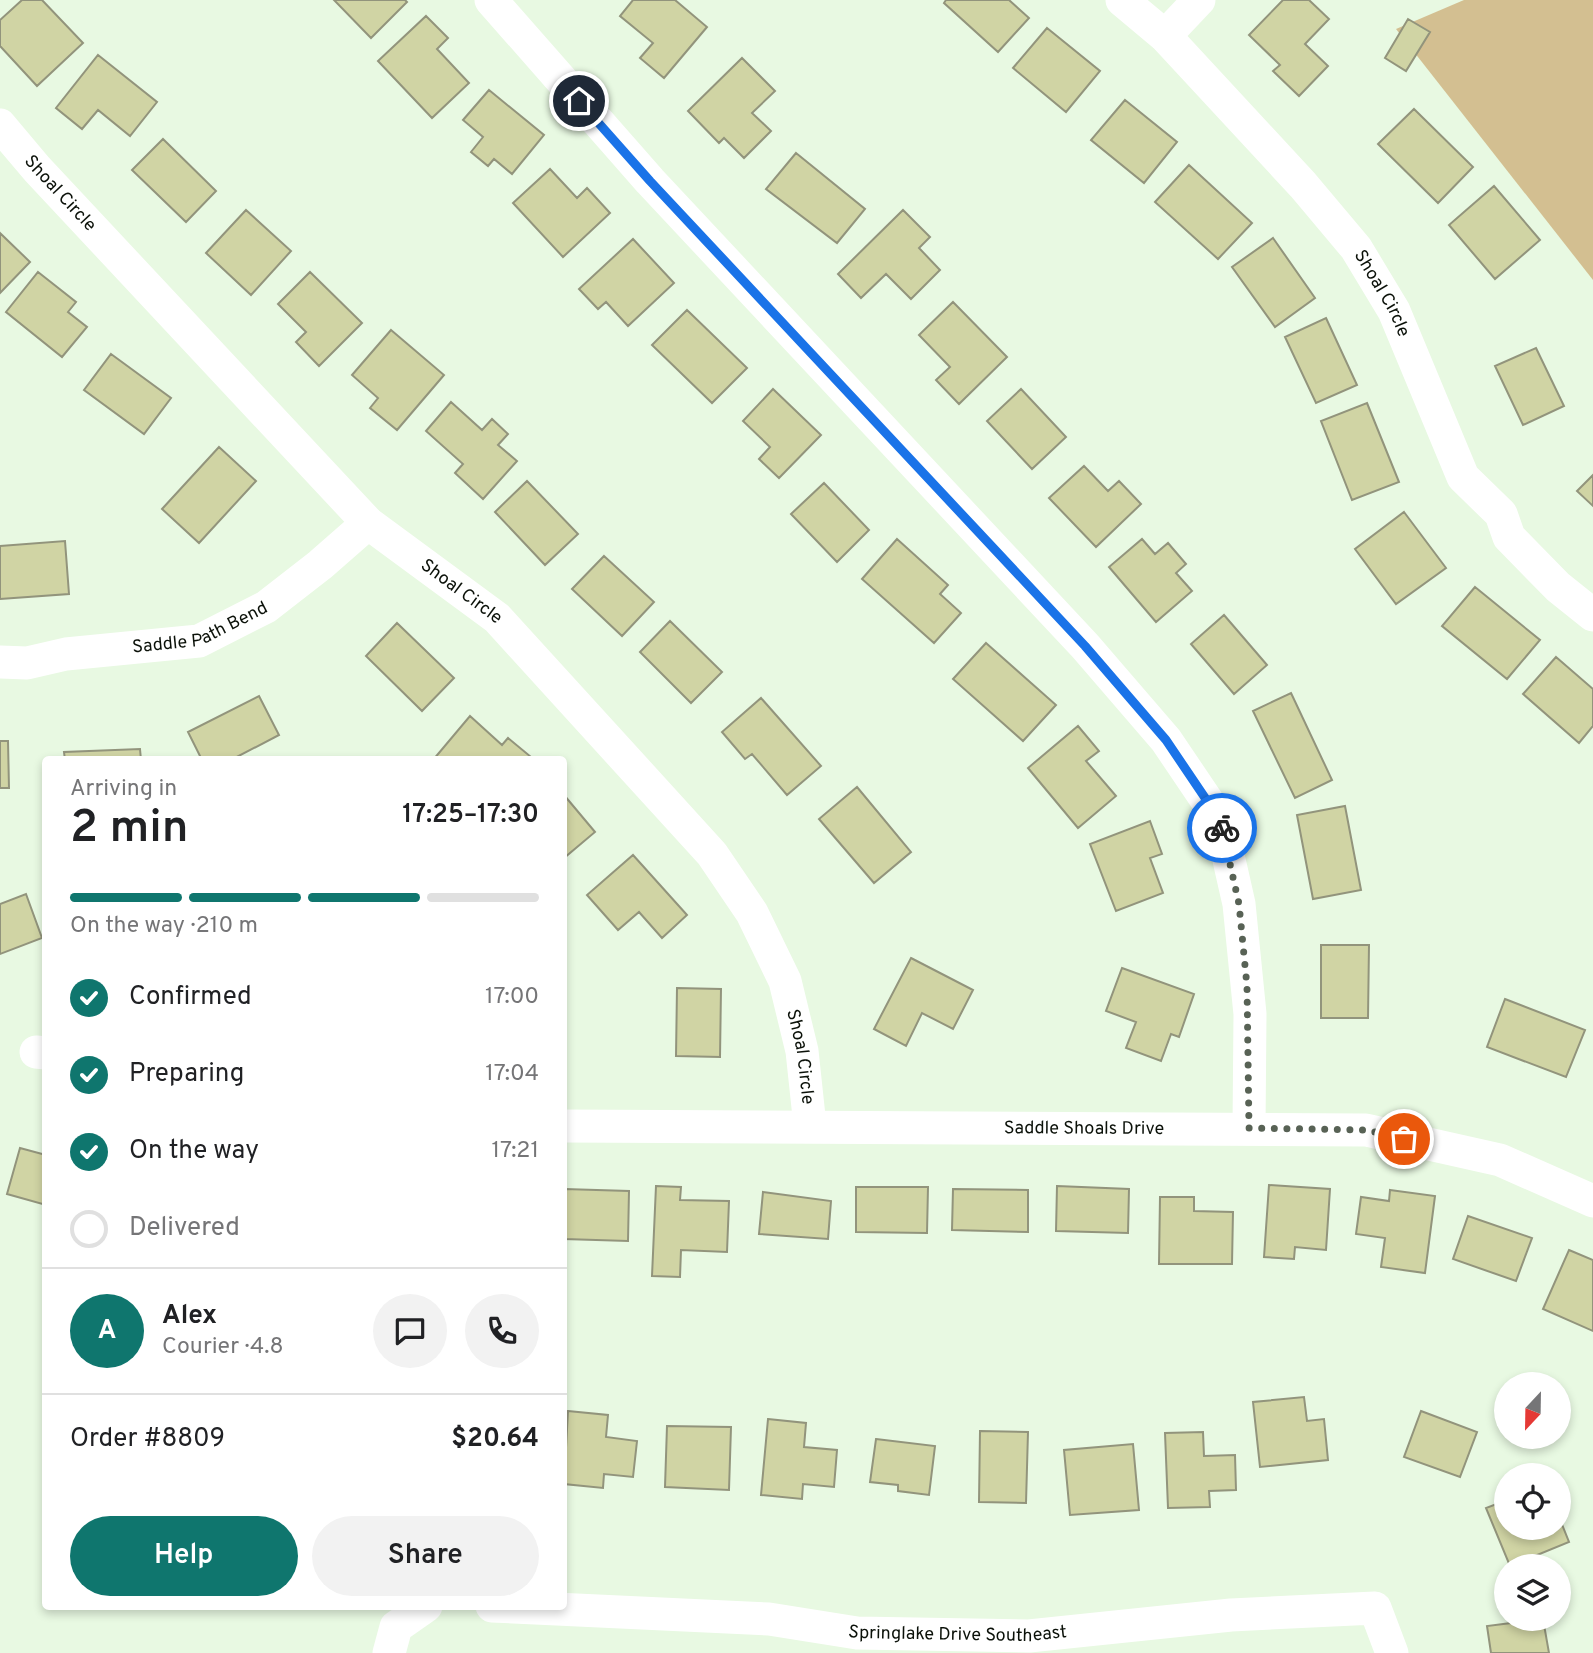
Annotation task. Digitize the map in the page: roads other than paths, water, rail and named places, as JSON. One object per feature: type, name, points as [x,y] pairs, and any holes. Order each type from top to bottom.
[{"type":"street","points":[[491,0],[650,181],[1085,646],[1166,740],[1205,797],[1220,820],[1239,904],[1250,1014],[1249,1128]]},
{"type":"street","name":"Shoal Circle","points":[[1122,0],[1165,36],[1303,185],[1356,248],[1394,311],[1463,477],[1501,514],[1509,537],[1558,587],[1593,615]]},
{"type":"street","points":[[1165,36],[1199,0]]},
{"type":"street","name":"Shoal Circle","points":[[0,125],[37,169],[368,523],[497,618],[712,854],[752,913],[785,981],[802,1051],[810,1126]]},
{"type":"street","name":"Saddle Path Bend","points":[[0,662],[27,663],[66,654],[199,641],[266,607],[368,523]]},
{"type":"street","name":"Saddle Shoals Drive","points":[[567,1126],[1366,1130],[1500,1160],[1593,1201]]},
{"type":"street","name":"Springlake Drive Southeast","points":[[567,1610],[769,1619],[857,1633],[1029,1636],[1231,1615],[1375,1608],[1392,1653]]},
{"type":"street","points":[[389,1653],[396,1627],[420,1610]]}]
